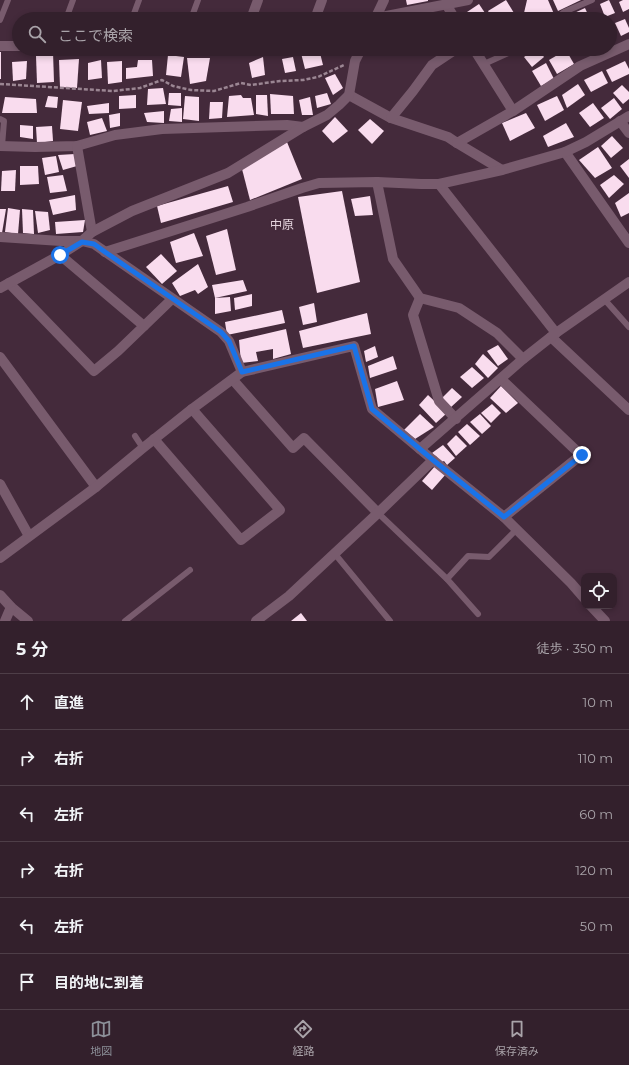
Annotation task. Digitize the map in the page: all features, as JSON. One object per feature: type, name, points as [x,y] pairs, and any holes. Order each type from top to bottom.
[{"type":"street","points":[[254,12],[258,0]]},
{"type":"street","points":[[318,12],[322,0]]},
{"type":"street","points":[[378,12],[384,0]]},
{"type":"street","points":[[408,12],[468,0]]},
{"type":"street","points":[[446,4],[451,12]]},
{"type":"street","points":[[617,49],[629,44]]},
{"type":"street","points":[[0,46],[12,46]]},
{"type":"street","points":[[172,299],[118,351],[94,370],[5,285],[82,242],[92,232],[132,211],[228,173],[303,127],[327,115],[349,95],[358,56]]},
{"type":"street","points":[[391,118],[414,92],[432,65],[446,56]]},
{"type":"street","points":[[479,56],[513,111]]},
{"type":"street","points":[[457,143],[513,111],[580,66],[602,56]]},
{"type":"street","points":[[349,95],[391,118],[448,137],[502,170]]},
{"type":"street","points":[[105,252],[319,183],[377,182],[439,184],[502,170],[565,152],[586,142],[629,116]]},
{"type":"street","points":[[620,121],[629,133]]},
{"type":"street","points":[[1,146],[77,146],[115,135],[162,130],[287,125],[303,127]]},
{"type":"street","points":[[77,146],[92,232]]},
{"type":"street","points":[[565,152],[629,243]]},
{"type":"street","points":[[377,182],[393,259],[420,298],[459,308],[496,333],[523,359]]},
{"type":"street","points":[[439,184],[553,335],[629,410]]},
{"type":"street","points":[[0,237],[94,244],[221,332],[229,341],[242,372]]},
{"type":"street","points":[[60,255],[144,326]]},
{"type":"street","points":[[420,449],[523,359],[553,335],[629,282]]},
{"type":"street","points":[[420,298],[413,315],[439,401],[456,419]]},
{"type":"street","points":[[0,558],[96,487],[192,409],[242,372],[354,346],[372,409],[504,517],[581,595]]},
{"type":"street","points":[[0,357],[96,487]]},
{"type":"street","points":[[501,379],[582,455],[504,517]]},
{"type":"street","points":[[233,380],[293,448],[304,438],[378,513]]},
{"type":"street","points":[[154,439],[241,540],[280,510],[192,409]]},
{"type":"street","points":[[256,621],[289,596],[433,460]]},
{"type":"street","points":[[0,484],[29,536]]},
{"type":"street","points":[[0,595],[11,607],[28,621]]},
{"type":"street","points":[[5,621],[11,607]]},
{"type":"street","points":[[595,609],[605,621]]},
{"type":"lane","points":[[0,20],[8,0]]},
{"type":"lane","points":[[69,12],[73,0]]},
{"type":"lane","points":[[135,12],[139,0]]},
{"type":"lane","points":[[194,12],[198,0]]},
{"type":"lane","points":[[564,12],[592,0]]},
{"type":"lane","points":[[484,64],[502,56]]},
{"type":"lane","points":[[0,119],[4,121],[1,146]]},
{"type":"lane","points":[[604,299],[629,327]]},
{"type":"lane","points":[[135,436],[143,448]]},
{"type":"lane","points":[[378,513],[447,579],[478,614]]},
{"type":"lane","points":[[447,579],[468,556],[489,557],[516,530]]},
{"type":"lane","points":[[335,554],[390,621]]},
{"type":"lane","points":[[125,621],[190,570]]},
{"type":"path","points":[[0,84],[113,91],[140,88],[162,80],[173,86],[191,90],[214,91],[241,83],[251,85],[280,81],[303,80],[318,77],[331,70]]},
{"type":"building","points":[[406,0],[428,0],[428,1],[407,5]]},
{"type":"building","points":[[506,0],[513,12],[489,12]]},
{"type":"building","points":[[527,0],[548,0],[553,12],[524,12]]},
{"type":"building","points":[[553,0],[581,0],[558,11]]},
{"type":"building","points":[[609,0],[615,12],[603,12],[600,4]]},
{"type":"building","points":[[629,0],[629,9],[623,12],[619,2]]},
{"type":"building","points":[[479,4],[484,12],[467,12]]},
{"type":"building","points":[[585,8],[587,12],[576,12]]},
{"type":"building","points":[[625,19],[629,32],[621,36],[617,27],[617,22]]},
{"type":"building","points":[[1,52],[1,79],[0,79]]},
{"type":"building","points":[[36,56],[53,56],[54,82],[37,83]]},
{"type":"building","points":[[168,56],[184,57],[181,77],[166,75]]},
{"type":"building","points":[[302,56],[321,56],[323,65],[305,69]]},
{"type":"building","points":[[543,56],[544,57],[532,67],[524,57]]},
{"type":"building","points":[[556,56],[569,56],[574,64],[557,74],[549,60]]},
{"type":"building","points":[[263,57],[265,75],[252,78],[249,63]]},
{"type":"building","points":[[293,57],[296,71],[285,73],[282,59]]},
{"type":"building","points":[[187,58],[210,58],[206,81],[190,84]]},
{"type":"building","points":[[79,59],[77,88],[60,87],[59,60]]},
{"type":"building","points":[[101,60],[102,78],[88,80],[88,63]]},
{"type":"building","points":[[138,60],[152,60],[153,76],[126,79],[126,68],[137,67]]},
{"type":"building","points":[[27,61],[26,79],[13,81],[12,62]]},
{"type":"building","points":[[122,61],[122,82],[108,84],[107,62]]},
{"type":"building","points":[[625,61],[629,69],[629,74],[612,82],[606,70]]},
{"type":"building","points":[[546,63],[554,79],[541,86],[532,71]]},
{"type":"building","points":[[602,71],[608,83],[591,92],[584,80]]},
{"type":"building","points":[[335,74],[343,88],[333,95],[325,78]]},
{"type":"building","points":[[578,84],[585,95],[567,108],[562,95]]},
{"type":"building","points":[[622,85],[629,92],[629,99],[623,104],[613,93]]},
{"type":"building","points":[[163,88],[166,104],[147,105],[148,89]]},
{"type":"building","points":[[169,93],[181,93],[181,106],[168,105]]},
{"type":"building","points":[[327,93],[331,104],[317,108],[315,96]]},
{"type":"building","points":[[270,94],[293,96],[294,114],[271,114]]},
{"type":"building","points":[[136,95],[136,108],[119,109],[119,96]]},
{"type":"building","points":[[241,95],[243,98],[251,98],[254,115],[227,117],[229,96]]},
{"type":"building","points":[[256,95],[267,95],[268,116],[256,114]]},
{"type":"building","points":[[48,96],[58,97],[57,108],[45,107]]},
{"type":"building","points":[[185,96],[199,97],[199,121],[183,119]]},
{"type":"building","points":[[557,96],[564,110],[545,121],[537,105]]},
{"type":"building","points":[[5,97],[36,99],[37,113],[2,113]]},
{"type":"building","points":[[310,97],[313,115],[302,115],[299,100]]},
{"type":"building","points":[[614,98],[622,109],[610,119],[601,108]]},
{"type":"building","points":[[63,100],[82,102],[78,131],[60,129]]},
{"type":"building","points":[[210,102],[223,102],[222,118],[209,119]]},
{"type":"building","points":[[109,103],[109,113],[89,114],[87,106]]},
{"type":"building","points":[[593,103],[604,118],[590,127],[579,113]]},
{"type":"building","points":[[182,108],[182,122],[169,121],[171,109]]},
{"type":"building","points":[[164,111],[164,123],[147,122],[144,113]]},
{"type":"building","points":[[120,113],[120,126],[110,128],[109,115]]},
{"type":"building","points":[[526,113],[535,128],[510,141],[502,123]]},
{"type":"building","points":[[335,117],[348,131],[333,143],[322,131]]},
{"type":"building","points":[[102,118],[107,131],[90,135],[87,122]]},
{"type":"building","points":[[370,119],[384,131],[372,144],[358,130]]},
{"type":"building","points":[[566,123],[574,137],[548,147],[543,136]]},
{"type":"building","points":[[20,125],[33,126],[33,139],[20,137]]},
{"type":"building","points":[[52,126],[53,141],[37,143],[36,127]]},
{"type":"building","points":[[612,136],[623,148],[611,158],[601,146]]},
{"type":"building","points":[[287,142],[302,179],[250,200],[242,169]]},
{"type":"building","points":[[598,147],[612,168],[595,178],[579,160]]},
{"type":"building","points":[[75,154],[77,166],[63,170],[58,155]]},
{"type":"building","points":[[56,156],[59,172],[45,175],[42,158]]},
{"type":"building","points":[[629,159],[629,178],[620,166]]},
{"type":"building","points":[[20,166],[38,166],[39,184],[20,185]]},
{"type":"building","points":[[16,170],[15,191],[1,191],[2,171]]},
{"type":"building","points":[[63,175],[67,191],[50,193],[47,177]]},
{"type":"building","points":[[614,175],[624,184],[609,198],[600,185]]},
{"type":"building","points":[[228,186],[233,202],[161,223],[157,206]]},
{"type":"building","points":[[342,191],[360,282],[317,293],[298,197]]},
{"type":"building","points":[[629,193],[629,213],[621,217],[615,203]]},
{"type":"building","points":[[75,195],[76,210],[53,215],[49,200]]},
{"type":"building","points":[[370,196],[373,215],[355,216],[351,199]]},
{"type":"building","points":[[8,208],[20,210],[18,234],[5,232]]},
{"type":"building","points":[[0,209],[6,209],[2,233],[0,233]]},
{"type":"building","points":[[22,209],[33,210],[34,234],[23,233]]},
{"type":"building","points":[[35,211],[48,212],[50,230],[38,233]]},
{"type":"building","points":[[85,220],[83,232],[56,234],[55,222]]},
{"type":"building","points":[[227,229],[236,270],[216,275],[206,236]]},
{"type":"building","points":[[194,233],[203,256],[176,263],[170,242]]},
{"type":"building","points":[[161,254],[177,271],[162,284],[146,267]]},
{"type":"building","points":[[198,264],[208,287],[198,294],[195,290],[180,296],[172,283]]},
{"type":"building","points":[[243,280],[247,291],[215,298],[212,285]]},
{"type":"building","points":[[252,294],[252,306],[235,310],[234,298]]},
{"type":"building","points":[[230,297],[231,311],[215,314],[215,298]]},
{"type":"building","points":[[314,303],[317,322],[303,325],[299,307]]},
{"type":"building","points":[[282,310],[285,323],[227,335],[225,322]]},
{"type":"building","points":[[367,313],[371,334],[303,348],[299,331]]},
{"type":"building","points":[[286,329],[291,354],[273,359],[273,349],[256,352],[258,361],[241,363],[239,340]]},
{"type":"building","points":[[498,345],[508,359],[498,366],[487,351]]},
{"type":"building","points":[[375,346],[378,357],[366,362],[364,351]]},
{"type":"building","points":[[483,354],[498,368],[488,378],[475,364]]},
{"type":"building","points":[[393,356],[397,369],[370,378],[368,366]]},
{"type":"building","points":[[472,367],[484,378],[472,388],[460,377]]},
{"type":"building","points":[[397,381],[404,400],[378,407],[375,389]]},
{"type":"building","points":[[501,386],[518,403],[506,413],[490,398]]},
{"type":"building","points":[[452,388],[462,397],[450,408],[440,400]]},
{"type":"building","points":[[428,395],[447,413],[436,423],[419,405]]},
{"type":"building","points":[[492,404],[501,413],[491,423],[481,413]]},
{"type":"building","points":[[420,414],[434,427],[415,439],[404,430]]},
{"type":"building","points":[[480,414],[491,426],[482,434],[470,422]]},
{"type":"building","points":[[467,424],[480,436],[470,445],[458,432]]},
{"type":"building","points":[[456,435],[467,446],[456,456],[447,444]]},
{"type":"building","points":[[443,445],[455,458],[447,465],[444,461],[440,463],[432,453]]},
{"type":"building","points":[[436,465],[446,474],[432,490],[422,481]]},
{"type":"building","points":[[301,613],[307,621],[291,621]]},
{"type":"district","name":"中原","points":[[282,225]]},
{"type":"route","points":[[60,255],[82,242],[94,244],[221,332],[229,341],[242,372],[354,346],[372,409],[504,517],[582,455]]}]
